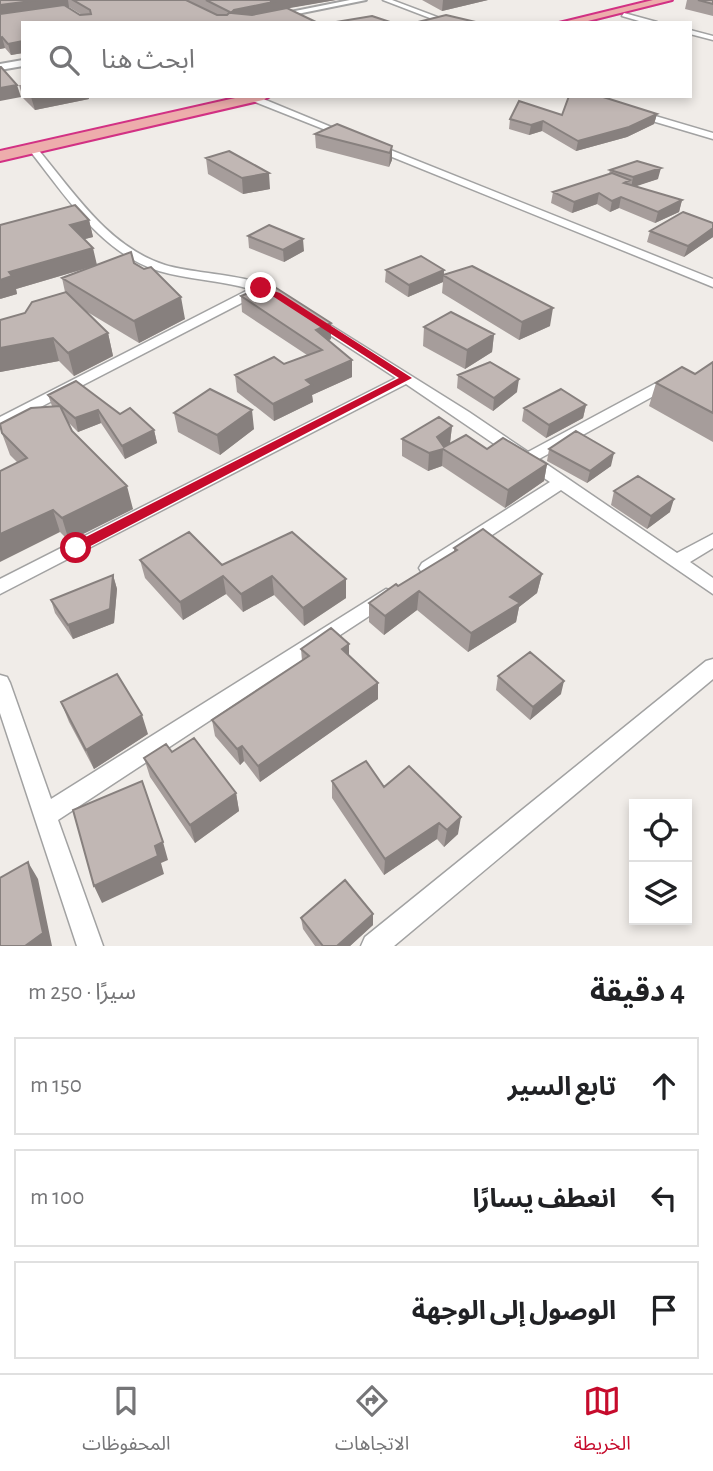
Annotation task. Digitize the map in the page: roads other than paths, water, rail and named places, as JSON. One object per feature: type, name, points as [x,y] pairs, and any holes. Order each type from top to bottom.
[{"type":"highway","points":[[597,21],[672,1]]},
{"type":"highway","points":[[574,21],[672,1]]},
{"type":"highway","points":[[0,148],[224,98]]},
{"type":"highway","points":[[0,156],[254,98]]},
{"type":"street","points":[[331,0],[341,4]]},
{"type":"street","points":[[250,21],[362,0]]},
{"type":"street","points":[[386,0],[444,21]]},
{"type":"street","points":[[624,15],[646,21]]},
{"type":"street","points":[[692,33],[713,38]]},
{"type":"street","points":[[0,67],[21,63]]},
{"type":"street","points":[[260,98],[713,283]]},
{"type":"street","points":[[619,108],[713,136]]},
{"type":"street","points":[[33,149],[101,229],[132,256],[160,267],[227,278],[261,288],[293,305],[528,459],[713,587]]},
{"type":"street","points":[[0,423],[261,288]]},
{"type":"street","points":[[0,587],[407,378]]},
{"type":"street","points":[[528,459],[666,384]]},
{"type":"street","points":[[45,816],[562,482]]},
{"type":"street","points":[[677,562],[713,540]]},
{"type":"street","points":[[374,946],[713,667]]},
{"type":"street","points":[[0,683],[90,946]]}]
